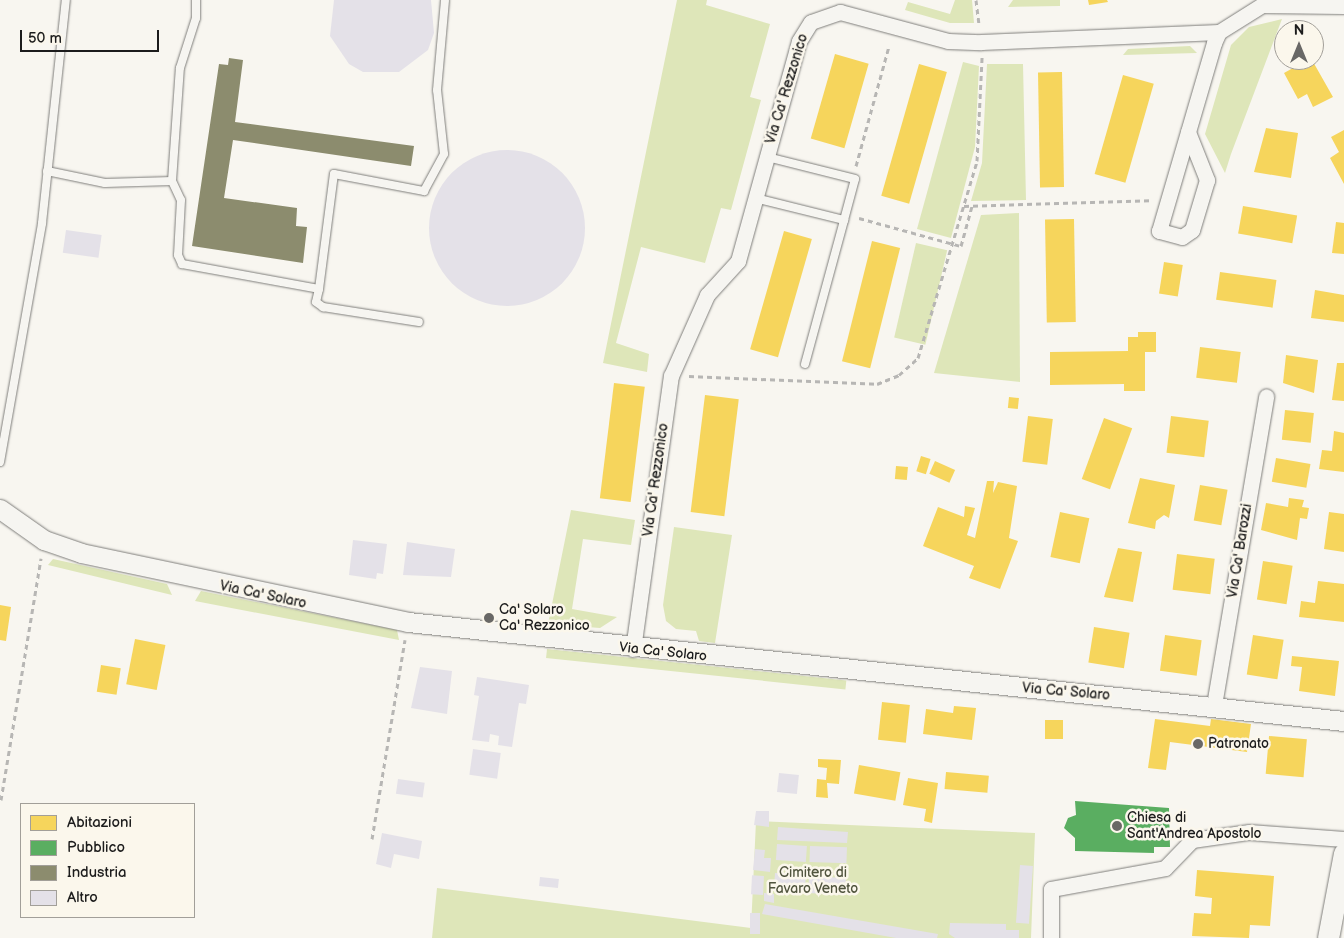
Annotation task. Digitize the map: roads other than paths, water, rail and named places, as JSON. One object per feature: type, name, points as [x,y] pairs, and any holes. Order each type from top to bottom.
[{"type":"main road","points":[[1328,938],[1344,853]]},
{"type":"street","name":"Via Ca' Rezzonico","points":[[633,648],[671,376],[707,295],[738,261],[799,41],[811,22],[829,12],[851,13],[957,42],[1219,32],[1262,5],[1344,6]]},
{"type":"street","points":[[1188,132],[1207,180],[1189,236],[1159,231],[1188,132],[1219,32]]},
{"type":"street","name":"Via Ca' Barozzi","points":[[1214,705],[1266,396]]},
{"type":"street","name":"Via Ca' Solaro","points":[[0,509],[44,540],[186,578],[408,622],[633,648],[1214,705],[1344,721]]},
{"type":"street","points":[[1051,938],[1051,889],[1165,868],[1192,840],[1249,832],[1344,839]]},
{"type":"lane","points":[[0,462],[47,172],[66,0]]},
{"type":"lane","points":[[196,0],[196,18],[180,68],[172,181],[181,200],[178,255],[182,264],[319,289]]},
{"type":"lane","points":[[419,322],[323,307],[316,302],[334,174],[424,191],[444,154],[437,90],[445,0]]},
{"type":"lane","points":[[767,157],[852,178],[844,220],[804,364]]},
{"type":"lane","points":[[47,172],[105,183],[172,181]]},
{"type":"lane","points":[[755,198],[844,220]]},
{"type":"place","name":"Ca' Solaro Ca' Rezzonico","points":[[489,618]]},
{"type":"place","name":"Patronato","points":[[1198,744]]},
{"type":"place","name":"Chiesa di Sant'Andrea Apostolo","points":[[1117,826]]},
{"type":"park label","name":"Cimitero di Favaro Veneto","points":[[813,882]]}]
